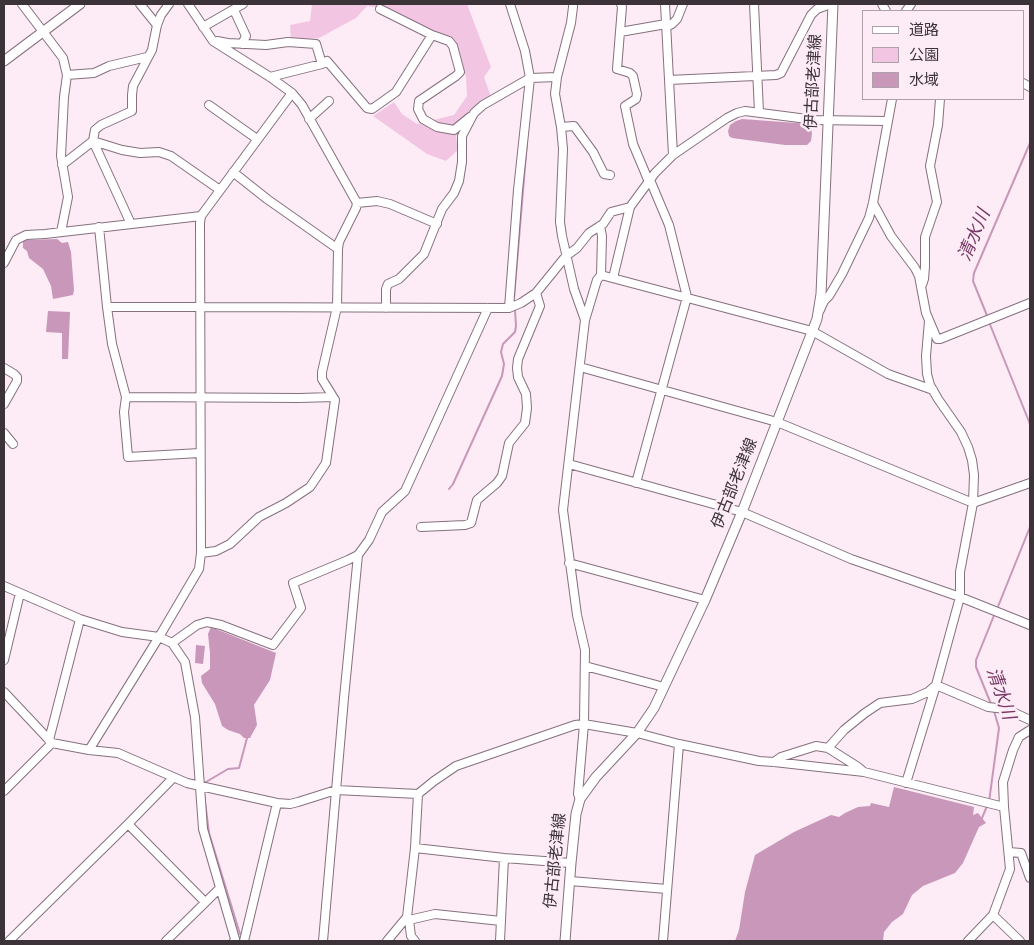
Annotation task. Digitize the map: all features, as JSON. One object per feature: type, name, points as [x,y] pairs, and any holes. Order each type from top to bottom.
[{"type":"main road","points":[[4,61],[80,4]]},
{"type":"main road","name":"伊古部老津線","points":[[565,941],[576,814],[580,799],[596,777],[637,733],[654,708],[705,600],[742,512],[817,319],[821,294],[833,4]]},
{"type":"street","points":[[22,4],[63,58],[67,75],[61,156],[68,197],[61,232]]},
{"type":"street","points":[[140,4],[156,25]]},
{"type":"street","points":[[131,224],[93,141],[95,130],[101,125],[132,111],[133,86],[152,50],[156,25],[170,4]]},
{"type":"street","points":[[188,4],[212,41],[292,93],[302,105],[355,198],[356,203],[356,208],[338,249],[337,307],[322,372],[322,379],[335,400],[326,463],[310,487],[286,503],[259,517],[230,544],[216,551],[201,553]]},
{"type":"street","points":[[203,27],[243,4]]},
{"type":"street","points":[[509,308],[518,190],[530,78],[526,51],[510,4]]},
{"type":"street","points":[[573,4],[555,94],[563,149],[560,222],[574,289],[585,320]]},
{"type":"street","points":[[621,4],[617,69],[630,73],[633,76],[637,94],[636,99],[625,106],[633,144],[669,225],[687,297],[636,483]]},
{"type":"street","points":[[665,4],[673,155]]},
{"type":"street","points":[[620,32],[672,24],[677,19],[683,4]]},
{"type":"street","points":[[754,4],[759,112]]},
{"type":"street","points":[[669,80],[776,75],[780,73],[811,15],[817,9],[833,4]]},
{"type":"street","points":[[380,9],[432,35],[449,41],[453,46],[460,72],[419,101],[418,109],[423,119],[437,127],[454,130],[483,105],[530,78],[557,77]]},
{"type":"street","points":[[234,10],[246,36],[242,44]]},
{"type":"street","points":[[270,77],[322,64],[327,61],[367,108],[372,109],[396,92],[432,35]]},
{"type":"street","points":[[212,41],[266,45],[288,42],[316,44],[322,64]]},
{"type":"street","points":[[67,75],[94,73],[109,66],[147,57]]},
{"type":"street","points":[[89,750],[199,568],[201,553],[201,216],[292,93]]},
{"type":"street","points":[[817,319],[824,301],[842,274],[869,218],[892,100]]},
{"type":"street","points":[[921,287],[926,267],[925,238],[937,202],[930,166],[938,125],[940,100]]},
{"type":"street","points":[[309,119],[329,101]]},
{"type":"street","points":[[210,105],[257,139]]},
{"type":"street","points":[[613,278],[630,207],[655,173],[673,155],[732,115],[745,111],[815,120],[887,121]]},
{"type":"street","points":[[386,308],[386,289],[388,284],[399,279],[424,254],[442,209],[454,193],[459,181],[462,162],[462,136],[474,113]]},
{"type":"street","points":[[561,127],[574,126],[593,152],[604,174],[610,175]]},
{"type":"street","points":[[62,165],[93,141]]},
{"type":"street","points":[[93,141],[122,150],[140,153],[159,152],[171,156],[220,190]]},
{"type":"street","points":[[233,172],[267,199],[338,249]]},
{"type":"street","points":[[356,203],[376,201],[390,204],[437,224]]},
{"type":"street","points":[[873,203],[891,236],[916,268],[926,313],[937,339],[1030,303]]},
{"type":"street","points":[[107,307],[509,308],[536,293],[566,256],[577,248],[589,234],[603,224],[611,212],[630,207]]},
{"type":"street","points":[[4,263],[13,244],[21,237],[201,216]]},
{"type":"street","points":[[580,799],[578,794],[584,724],[585,650],[577,615],[563,510],[585,320],[597,280],[601,275],[602,236],[600,226]]},
{"type":"street","points":[[99,227],[112,344],[126,397],[124,412],[128,457],[200,453]]},
{"type":"street","points":[[601,275],[812,332],[888,374],[933,390]]},
{"type":"street","points":[[421,527],[465,525],[470,523],[477,500],[497,483],[502,476],[509,443],[525,423],[526,394],[518,377],[517,368],[518,359],[540,306],[536,293]]},
{"type":"street","points":[[172,643],[197,626],[207,622],[273,645],[301,608],[293,583],[358,555],[369,540],[382,512],[405,491],[488,308]]},
{"type":"street","points":[[906,783],[960,597],[960,572],[973,503],[974,475],[968,447],[961,432],[933,390],[927,374],[926,356],[929,321]]},
{"type":"street","points":[[580,367],[777,422],[973,503],[1030,483]]},
{"type":"street","points":[[4,368],[17,377],[17,381],[4,404]]},
{"type":"street","points":[[126,397],[333,397]]},
{"type":"street","points":[[4,433],[13,444]]},
{"type":"street","points":[[569,464],[742,512],[850,559],[960,597],[1030,625]]},
{"type":"street","points":[[323,941],[358,555]]},
{"type":"street","points":[[569,563],[705,600]]},
{"type":"street","points":[[4,586],[80,619],[122,632],[159,637],[172,643],[185,662],[196,717],[203,829],[235,940],[245,941],[277,803]]},
{"type":"street","points":[[4,660],[20,593]]},
{"type":"street","points":[[4,791],[50,742],[80,619]]},
{"type":"street","points":[[585,666],[664,687]]},
{"type":"street","points":[[936,685],[992,708],[1006,709],[1030,720]]},
{"type":"street","points":[[828,748],[844,730],[864,713],[880,703],[912,699],[928,692],[936,685]]},
{"type":"street","points":[[5,695],[50,742],[89,750],[118,753],[188,784],[277,803],[290,804],[336,790],[418,794],[456,766],[575,725],[584,724],[637,733],[759,761],[864,772],[1004,807]]},
{"type":"street","points":[[973,940],[992,915],[1010,869],[1003,782],[1019,737],[1030,730]]},
{"type":"street","points":[[663,941],[679,744]]},
{"type":"street","points":[[774,762],[781,757],[816,746],[828,748],[858,766],[864,772]]},
{"type":"street","points":[[9,941],[174,778]]},
{"type":"street","points":[[415,941],[411,936],[408,918],[418,794]]},
{"type":"street","points":[[128,824],[205,902]]},
{"type":"street","points":[[415,848],[571,863]]},
{"type":"street","points":[[1009,852],[1021,854],[1030,878]]},
{"type":"street","points":[[500,941],[504,858]]},
{"type":"street","points":[[570,881],[667,889]]},
{"type":"street","points":[[166,941],[220,888]]},
{"type":"street","points":[[387,941],[408,918],[435,914],[501,921]]},
{"type":"street","points":[[992,915],[1020,941]]},
{"type":"green space","points":[[312,4],[467,4],[491,67],[484,77],[491,97],[471,111],[456,136],[458,150],[446,161],[427,154],[373,116],[394,102],[402,114],[417,124],[454,115],[467,96],[466,77],[459,49],[453,38],[382,8],[367,6],[356,18],[319,38],[291,40],[290,25],[310,21]]},
{"type":"water","points":[[742,119],[810,124],[811,141],[807,145],[785,145],[732,138],[729,136],[728,131],[730,125]]},
{"type":"water","points":[[57,239],[62,243],[68,242],[71,252],[74,290],[73,295],[53,299],[51,286],[43,269],[29,258],[27,251],[23,248],[23,241]]},
{"type":"water","points":[[48,311],[70,312],[68,359],[62,359],[62,333],[46,332]]},
{"type":"water","points":[[211,627],[276,653],[270,680],[254,705],[257,725],[250,738],[244,738],[240,734],[222,726],[215,704],[202,683],[201,676],[210,669],[208,634]]},
{"type":"water","points":[[196,645],[205,646],[203,664],[195,663]]},
{"type":"water","points":[[894,787],[974,807],[973,815],[978,813],[986,823],[979,827],[963,863],[955,873],[923,886],[912,895],[903,914],[892,922],[884,932],[883,941],[735,941],[755,855],[794,832],[831,815],[839,817],[858,807],[870,806],[871,803],[889,807]]},
{"type":"waterway","points":[[530,57],[532,70]]},
{"type":"waterway","points":[[514,298],[527,143]]},
{"type":"waterway","name":"清水川","points":[[988,318],[973,281],[974,273],[1030,143]]},
{"type":"waterway","points":[[449,489],[502,376],[504,364],[501,352],[503,344],[515,332],[515,310]]},
{"type":"waterway","name":"清水川","points":[[989,322],[1030,424]]},
{"type":"waterway","name":"清水川","points":[[997,609],[1030,527]]},
{"type":"waterway","name":"清水川","points":[[991,704],[976,667],[976,660],[995,613]]},
{"type":"waterway","name":"清水川","points":[[989,802],[999,728],[994,711]]},
{"type":"waterway","points":[[206,782],[228,769],[239,768],[247,738]]},
{"type":"waterway","points":[[204,794],[209,833],[240,934]]},
{"type":"waterway","name":"清水川","points":[[982,818],[987,806]]}]
